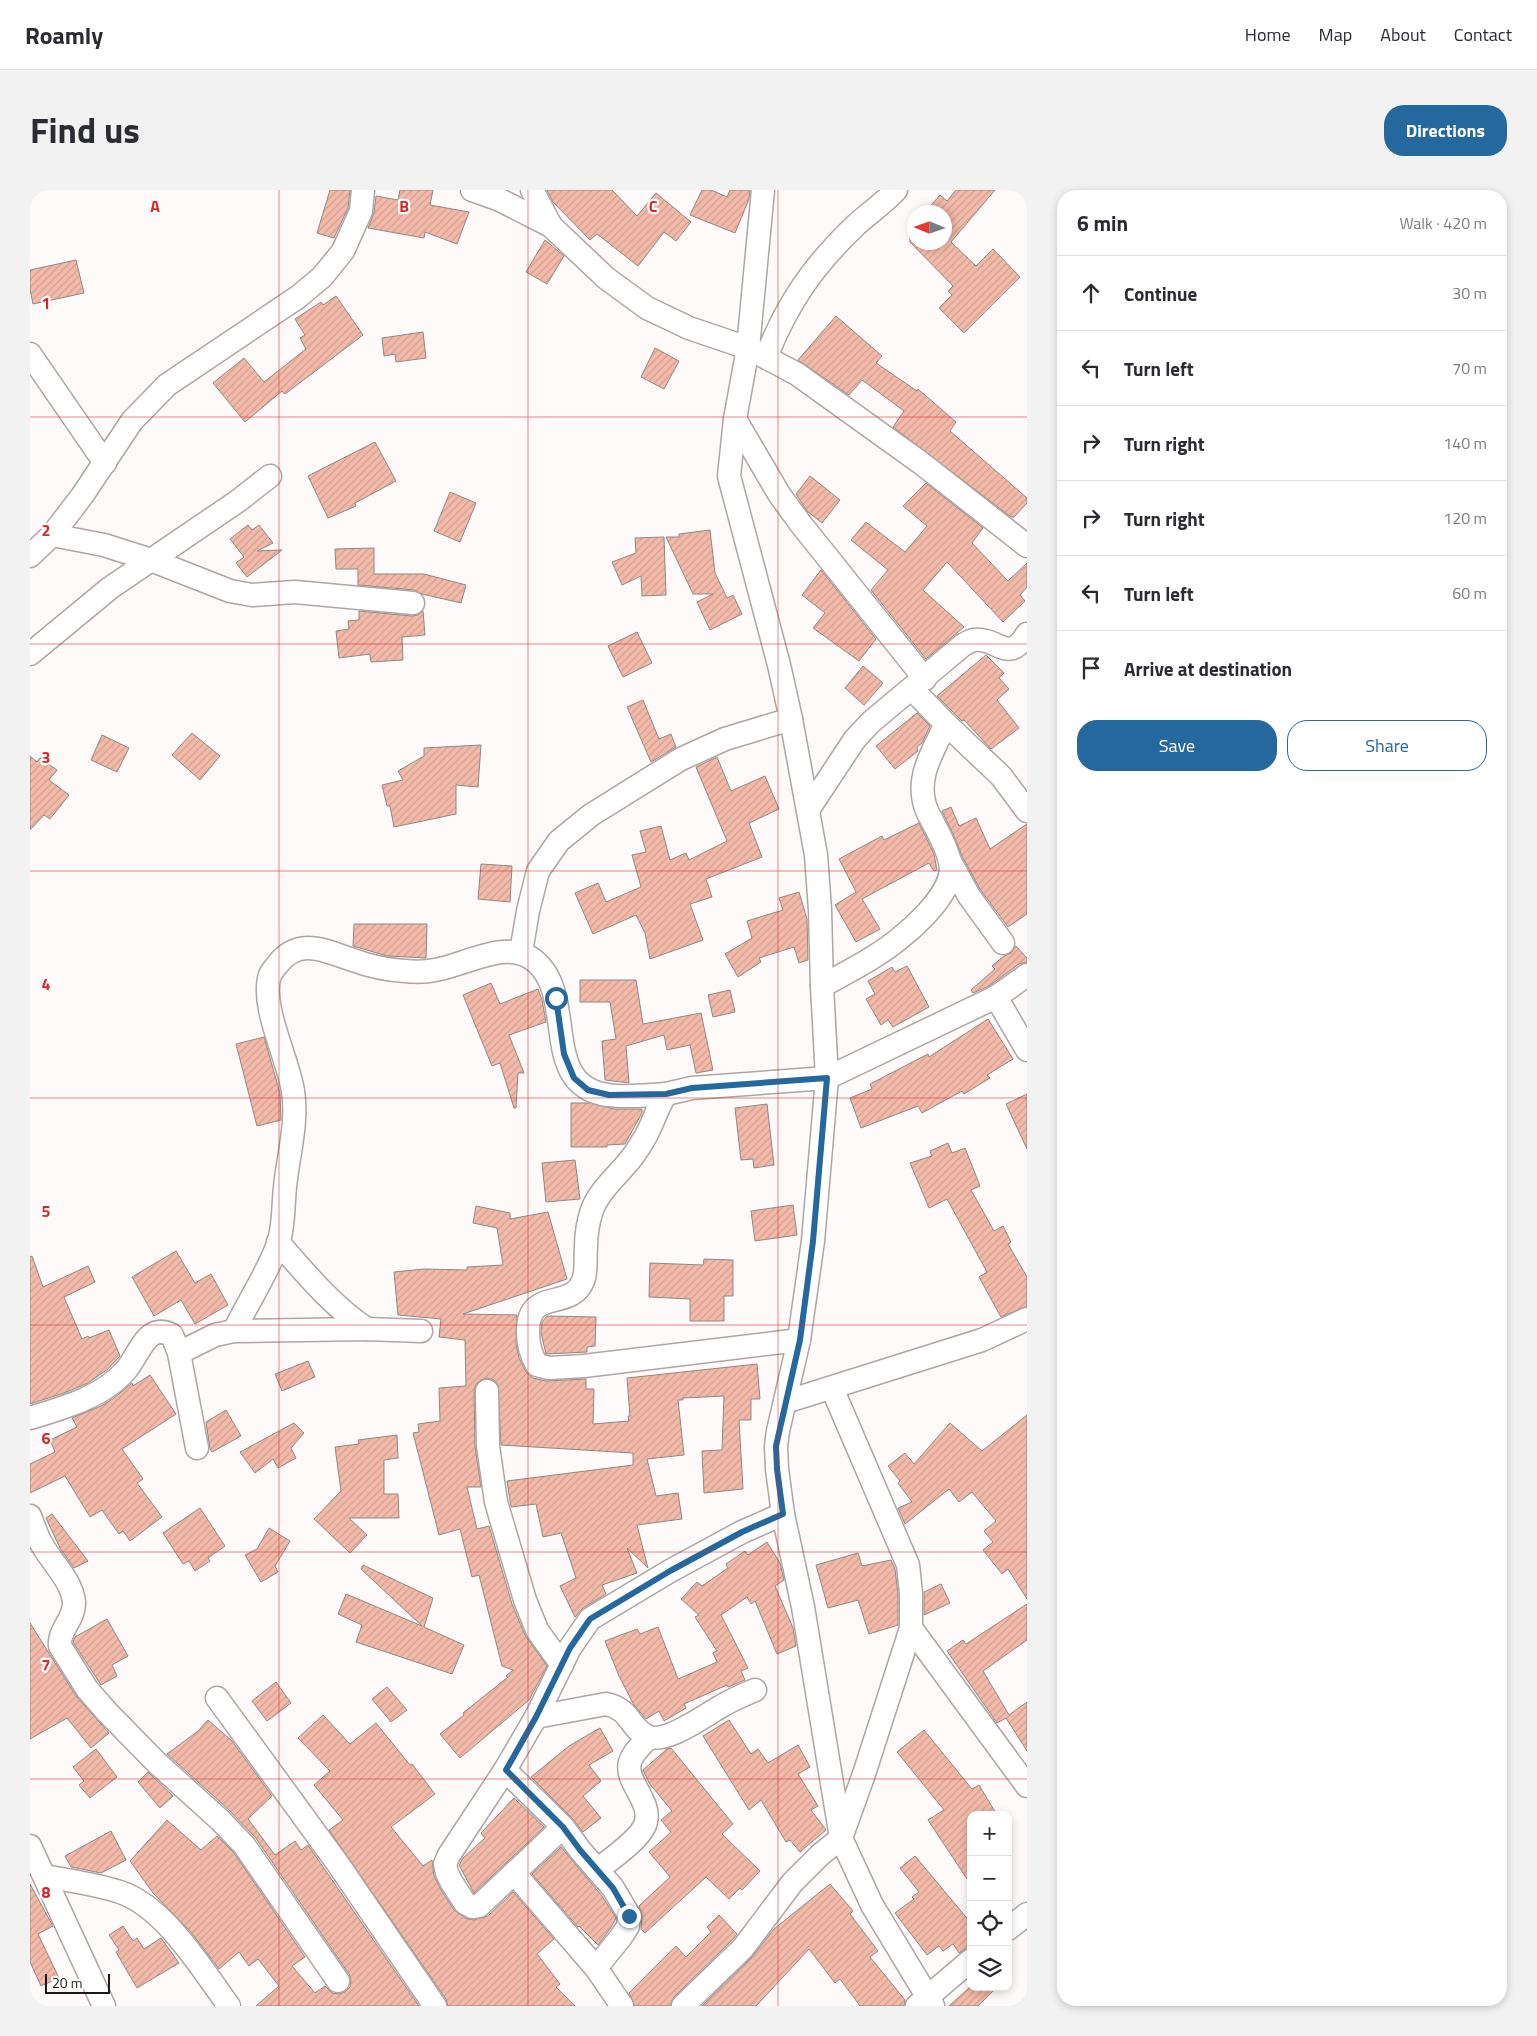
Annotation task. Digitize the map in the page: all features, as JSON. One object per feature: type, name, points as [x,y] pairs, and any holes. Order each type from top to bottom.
[{"type":"street","points":[[30,556],[52,535],[105,463],[132,421],[167,385],[298,297],[322,276],[343,251],[361,211],[363,190]]},
{"type":"street","points":[[472,190],[500,200],[551,226],[606,278],[647,308],[689,328],[757,352],[797,374],[921,463],[1027,546]]},
{"type":"street","points":[[532,190],[551,226]]},
{"type":"street","points":[[764,190],[757,352],[735,419],[730,476],[779,665],[808,810],[818,874],[827,1078],[813,1241],[800,1340],[776,1446],[777,1469],[783,1514],[803,1607],[841,1838],[872,1905],[926,2003],[967,1964]]},
{"type":"street","points":[[757,352],[779,324],[814,269],[858,223],[881,206],[896,190]]},
{"type":"street","points":[[30,354],[105,463]]},
{"type":"street","points":[[735,419],[779,494],[946,724],[1001,776],[1027,811]]},
{"type":"street","points":[[30,654],[110,588],[238,501],[270,476]]},
{"type":"street","points":[[52,535],[104,546],[151,560],[230,591],[252,595],[303,593],[413,603]]},
{"type":"street","points":[[808,810],[855,739],[871,722],[963,645],[973,640],[986,641],[1001,648],[1010,649],[1018,647],[1027,634]]},
{"type":"street","points":[[521,952],[528,910],[538,871],[560,841],[591,815],[681,759],[725,739],[791,720]]},
{"type":"street","points":[[946,724],[925,772],[921,787],[922,798],[951,863],[969,896],[1003,943]]},
{"type":"street","points":[[822,986],[876,955],[903,935],[931,908],[942,894],[949,879],[951,863]]},
{"type":"street","points":[[234,1331],[278,1242],[295,1114],[293,1090],[267,998],[270,975],[285,955],[304,947],[326,950],[379,968],[406,971],[435,970],[500,952],[521,952],[537,962],[546,975],[556,998],[564,1054],[574,1078],[588,1090],[609,1095],[666,1094],[692,1088],[827,1078],[996,997],[1027,975]]},
{"type":"street","points":[[996,997],[1027,1050]]},
{"type":"street","points":[[666,1094],[657,1107],[646,1137],[630,1160],[607,1186],[593,1207],[588,1226],[584,1279],[580,1288],[573,1294],[535,1306],[530,1314],[528,1324],[531,1356],[537,1365],[549,1368],[584,1366],[800,1340]]},
{"type":"street","points":[[278,1242],[316,1286],[351,1318],[367,1329]]},
{"type":"street","points":[[785,1402],[982,1340],[1027,1319]]},
{"type":"street","points":[[179,1353],[196,1343],[234,1331],[367,1329],[421,1331]]},
{"type":"street","points":[[30,1418],[86,1398],[108,1386],[127,1370],[144,1343],[154,1332],[162,1331],[172,1335],[179,1353],[198,1448]]},
{"type":"street","points":[[683,2006],[743,1948],[792,1883],[841,1838],[864,1774],[911,1628],[911,1592],[908,1565],[832,1388]]},
{"type":"street","points":[[487,1391],[488,1446],[496,1502],[525,1600],[537,1630],[562,1664]]},
{"type":"street","points":[[563,1827],[479,1906],[472,1907],[465,1903],[452,1884],[446,1864],[449,1855],[465,1828],[506,1770],[536,1717],[570,1648],[590,1619],[670,1571],[742,1532],[783,1514]]},
{"type":"street","points":[[30,1516],[35,1545],[71,1592],[74,1604],[71,1617],[59,1640],[60,1646],[87,1689],[143,1749],[220,1820],[244,1845],[338,1980]]},
{"type":"street","points":[[911,1628],[1027,1786]]},
{"type":"street","points":[[536,1717],[606,1704],[616,1706],[628,1715],[639,1732],[649,1737],[660,1738],[691,1725],[720,1707],[755,1690]]},
{"type":"street","points":[[217,1698],[338,1864],[435,2006]]},
{"type":"street","points":[[598,1870],[639,1834],[645,1826],[648,1815],[629,1769],[634,1754],[649,1737]]},
{"type":"street","points":[[506,1770],[563,1827],[613,1888],[629,1916],[628,1926],[596,1968]]},
{"type":"street","points":[[30,1846],[104,2006]]},
{"type":"street","points":[[514,1873],[596,1968],[622,2006]]},
{"type":"street","points":[[45,1876],[121,1892],[144,1904],[173,1931],[229,2006]]},
{"type":"street","points":[[1012,1926],[1027,1914]]},
{"type":"building","points":[[330,190],[350,190],[348,208],[334,238],[317,233]]},
{"type":"building","points":[[400,190],[433,190],[430,205],[469,212],[457,244],[425,232],[424,238],[368,228],[374,213],[376,196],[398,200]]},
{"type":"building","points":[[547,190],[612,190],[637,216],[656,193],[691,222],[676,241],[664,232],[638,266],[597,234],[590,240],[553,202]]},
{"type":"building","points":[[702,190],[711,190],[727,197],[730,190],[750,190],[749,199],[735,233],[690,215]]},
{"type":"building","points":[[956,190],[995,190],[952,241],[952,205],[931,205],[940,195],[947,201]]},
{"type":"building","points":[[545,240],[564,256],[547,284],[526,272]]},
{"type":"building","points":[[952,243],[976,266],[993,249],[1020,277],[964,333],[939,308],[952,295],[948,291],[953,286],[918,250],[952,250]]},
{"type":"building","points":[[76,260],[84,293],[33,304],[30,289],[30,270]]},
{"type":"building","points":[[336,296],[363,335],[285,394],[282,391],[245,422],[213,383],[244,358],[264,382],[306,349],[300,338],[305,335],[295,319],[321,302],[323,305]]},
{"type":"building","points":[[836,316],[882,356],[876,363],[917,391],[918,389],[956,422],[950,431],[1027,498],[1027,503],[1014,517],[1011,517],[893,427],[904,411],[862,380],[849,395],[798,360]]},
{"type":"building","points":[[423,332],[426,358],[396,362],[395,354],[384,356],[382,338]]},
{"type":"building","points":[[655,348],[679,361],[664,389],[641,377]]},
{"type":"building","points":[[375,442],[396,481],[355,503],[356,506],[328,518],[308,476]]},
{"type":"building","points":[[810,476],[840,500],[822,523],[807,511],[796,494]]},
{"type":"building","points":[[926,483],[983,528],[972,543],[1008,581],[1027,563],[1027,587],[1020,595],[1025,601],[1003,622],[947,562],[923,590],[964,627],[926,659],[871,590],[888,570],[851,540],[866,522],[905,552],[927,526],[903,506]]},
{"type":"building","points":[[450,492],[476,503],[460,542],[434,531]]},
{"type":"building","points":[[248,525],[252,530],[259,525],[273,543],[257,551],[282,550],[247,577],[236,563],[244,557],[230,539]]},
{"type":"building","points":[[710,530],[715,573],[727,598],[733,595],[742,614],[710,630],[697,602],[713,594],[693,594],[666,537],[679,537],[679,534]]},
{"type":"building","points":[[664,537],[666,595],[642,596],[641,576],[622,585],[612,562],[636,553],[635,538]]},
{"type":"building","points":[[374,548],[374,574],[424,574],[466,585],[461,603],[422,594],[414,590],[358,585],[358,569],[336,569],[335,549]]},
{"type":"building","points":[[821,570],[876,639],[859,661],[813,628],[825,613],[802,595]]},
{"type":"building","points":[[359,611],[412,616],[418,615],[423,611],[425,635],[402,637],[403,660],[371,662],[370,654],[339,658],[336,631],[349,629],[348,621],[359,620]]},
{"type":"building","points":[[637,632],[652,663],[623,677],[608,646]]},
{"type":"building","points":[[986,655],[1004,673],[999,678],[1009,689],[997,700],[1019,728],[991,749],[964,720],[962,721],[937,696]]},
{"type":"building","points":[[863,666],[883,683],[864,705],[845,688]]},
{"type":"building","points":[[643,700],[659,739],[671,734],[676,747],[651,762],[627,707]]},
{"type":"building","points":[[917,713],[930,726],[922,743],[917,747],[918,751],[895,769],[876,746]]},
{"type":"building","points":[[192,733],[220,756],[200,780],[172,755]]},
{"type":"building","points":[[102,735],[129,748],[117,772],[91,760]]},
{"type":"building","points":[[481,745],[478,787],[456,785],[456,814],[394,827],[390,806],[387,806],[382,785],[403,780],[398,771],[424,756],[424,748]]},
{"type":"building","points":[[30,756],[37,762],[40,758],[57,770],[49,780],[69,795],[50,819],[44,815],[30,830]]},
{"type":"building","points":[[717,757],[731,791],[765,776],[779,809],[749,823],[762,857],[706,879],[712,897],[690,904],[703,940],[650,959],[645,933],[636,915],[593,934],[575,893],[598,883],[606,902],[641,887],[632,855],[646,852],[640,831],[661,826],[670,860],[686,853],[689,860],[727,841],[696,767]]},
{"type":"building","points":[[951,807],[959,826],[976,818],[990,849],[1027,824],[1027,914],[1008,927],[980,889],[962,856],[942,811]]},
{"type":"building","points":[[919,823],[934,854],[937,870],[934,871],[929,863],[862,899],[880,929],[856,942],[835,905],[856,892],[839,859],[882,836],[884,840]]},
{"type":"building","points":[[481,864],[512,866],[510,902],[478,899]]},
{"type":"building","points":[[799,892],[807,919],[808,960],[799,963],[794,947],[759,958],[761,962],[738,977],[725,954],[752,938],[747,921],[783,910],[779,898]]},
{"type":"building","points":[[354,924],[427,924],[426,958],[387,956],[353,946]]},
{"type":"building","points":[[1016,946],[1027,958],[1027,962],[1019,964],[989,986],[973,993],[971,990],[995,969],[992,966],[1011,953]]},
{"type":"building","points":[[907,966],[929,1007],[893,1027],[888,1020],[881,1025],[866,999],[875,994],[868,981],[892,967],[895,972]]},
{"type":"building","points":[[580,980],[636,980],[643,1024],[701,1013],[713,1070],[696,1073],[690,1045],[667,1050],[664,1035],[626,1046],[629,1083],[605,1080],[602,1041],[616,1039],[610,1002],[580,1002]]},
{"type":"building","points":[[491,983],[500,1004],[538,989],[542,1000],[546,1022],[509,1035],[524,1073],[518,1073],[516,1108],[514,1108],[500,1063],[492,1066],[463,995]]},
{"type":"building","points":[[730,990],[735,1012],[713,1017],[708,995]]},
{"type":"building","points":[[988,1019],[1013,1059],[987,1075],[990,1078],[964,1094],[962,1091],[922,1113],[918,1106],[861,1128],[850,1098],[872,1089],[870,1084],[928,1054],[929,1057]]},
{"type":"building","points":[[264,1037],[280,1093],[281,1120],[257,1126],[236,1044]]},
{"type":"building","points":[[1027,1094],[1027,1149],[1006,1104]]},
{"type":"building","points":[[571,1103],[591,1103],[614,1109],[642,1109],[642,1113],[625,1144],[607,1145],[607,1147],[571,1147]]},
{"type":"building","points":[[767,1104],[774,1165],[754,1168],[753,1159],[741,1160],[735,1108]]},
{"type":"building","points":[[948,1143],[952,1153],[965,1148],[980,1186],[971,1190],[994,1231],[1003,1226],[1011,1242],[1008,1244],[1027,1277],[1027,1306],[1001,1317],[979,1277],[987,1272],[947,1199],[929,1208],[910,1163],[932,1156],[930,1151]]},
{"type":"building","points":[[575,1160],[580,1199],[546,1202],[542,1163]]},
{"type":"building","points":[[793,1205],[797,1235],[755,1241],[751,1211]]},
{"type":"building","points":[[476,1206],[510,1213],[510,1219],[548,1212],[567,1279],[463,1314],[517,1315],[516,1344],[519,1358],[526,1372],[533,1378],[546,1381],[586,1379],[586,1389],[594,1389],[593,1424],[629,1421],[627,1378],[757,1364],[760,1399],[751,1399],[751,1420],[739,1420],[743,1489],[704,1493],[702,1451],[722,1450],[724,1396],[683,1398],[683,1400],[678,1400],[684,1455],[647,1459],[656,1496],[678,1493],[682,1519],[637,1525],[648,1568],[627,1548],[637,1573],[602,1585],[606,1594],[583,1608],[575,1617],[560,1586],[576,1578],[561,1533],[543,1537],[536,1504],[511,1507],[507,1481],[633,1465],[633,1453],[501,1445],[498,1385],[494,1380],[487,1378],[476,1384],[474,1391],[475,1446],[481,1487],[467,1487],[477,1529],[489,1526],[512,1604],[525,1635],[547,1666],[529,1700],[460,1758],[440,1734],[508,1677],[506,1676],[513,1670],[502,1666],[479,1575],[472,1577],[460,1529],[439,1535],[413,1433],[419,1432],[418,1424],[440,1421],[439,1388],[466,1386],[465,1340],[439,1337],[441,1319],[398,1315],[394,1272],[424,1269],[467,1270],[467,1267],[503,1265],[497,1228],[473,1223]]},
{"type":"building","points":[[176,1251],[195,1283],[211,1274],[228,1305],[195,1324],[181,1300],[154,1316],[132,1277]]},
{"type":"building","points":[[32,1256],[43,1287],[88,1266],[95,1282],[64,1297],[82,1339],[109,1330],[120,1356],[108,1369],[88,1383],[30,1404],[30,1257]]},
{"type":"building","points":[[704,1259],[733,1260],[733,1296],[724,1296],[724,1321],[690,1321],[690,1299],[649,1297],[650,1263],[703,1265]]},
{"type":"building","points":[[547,1316],[596,1317],[595,1346],[587,1347],[587,1352],[546,1354],[541,1333],[542,1322]]},
{"type":"building","points":[[308,1361],[315,1377],[282,1391],[275,1374]]},
{"type":"building","points":[[150,1375],[176,1414],[122,1449],[143,1479],[137,1483],[162,1517],[130,1541],[123,1531],[119,1534],[102,1510],[90,1517],[65,1476],[30,1493],[30,1464],[55,1452],[50,1440],[77,1427],[72,1418],[101,1406],[132,1383],[133,1386]]},
{"type":"building","points":[[226,1410],[241,1436],[212,1452],[206,1422]]},
{"type":"building","points":[[1027,1415],[1027,1599],[1008,1569],[1002,1574],[983,1550],[993,1542],[984,1531],[996,1521],[972,1492],[959,1502],[949,1489],[905,1524],[898,1508],[912,1502],[898,1483],[900,1481],[888,1466],[905,1453],[914,1464],[950,1423],[982,1451]]},
{"type":"building","points":[[294,1423],[304,1433],[291,1448],[296,1458],[278,1468],[273,1459],[255,1473],[240,1452]]},
{"type":"building","points":[[397,1435],[398,1458],[384,1460],[384,1494],[398,1494],[399,1518],[349,1518],[367,1535],[350,1553],[314,1519],[341,1491],[335,1447],[359,1444],[358,1440]]},
{"type":"building","points":[[200,1508],[225,1546],[208,1558],[210,1561],[195,1571],[189,1561],[183,1564],[163,1533]]},
{"type":"building","points":[[52,1514],[88,1561],[74,1568],[60,1548],[46,1518]]},
{"type":"building","points":[[269,1528],[290,1541],[275,1566],[278,1572],[261,1582],[245,1555],[257,1549]]},
{"type":"building","points":[[767,1542],[780,1563],[784,1580],[775,1586],[793,1628],[796,1646],[777,1654],[755,1601],[751,1604],[747,1597],[721,1615],[748,1668],[741,1671],[745,1680],[728,1687],[727,1685],[684,1704],[686,1708],[664,1721],[659,1711],[646,1719],[634,1705],[619,1676],[605,1641],[637,1629],[640,1634],[658,1627],[678,1679],[717,1662],[713,1653],[717,1651],[695,1617],[699,1615],[681,1599],[697,1582],[702,1586],[728,1568],[726,1564],[745,1551],[748,1555]]},
{"type":"building","points":[[858,1553],[862,1566],[891,1560],[895,1569],[898,1594],[898,1625],[869,1634],[858,1600],[828,1608],[816,1565]]},
{"type":"building","points":[[363,1565],[433,1598],[424,1627],[464,1645],[452,1674],[356,1642],[362,1625],[338,1614],[346,1594],[422,1626],[361,1569]]},
{"type":"building","points":[[941,1584],[950,1603],[924,1615],[924,1592]]},
{"type":"building","points":[[1027,1604],[1027,1640],[983,1671],[1009,1715],[1027,1702],[1027,1751],[1006,1718],[997,1723],[947,1651],[963,1640],[966,1644]]},
{"type":"building","points":[[107,1619],[128,1656],[112,1665],[117,1676],[101,1685],[73,1642],[75,1637]]},
{"type":"building","points":[[30,1623],[76,1696],[109,1733],[91,1748],[67,1718],[30,1739]]},
{"type":"building","points":[[276,1682],[291,1703],[267,1721],[252,1701]]},
{"type":"building","points":[[387,1687],[407,1710],[391,1722],[372,1699]]},
{"type":"building","points":[[323,1715],[350,1744],[376,1723],[410,1765],[412,1764],[435,1794],[391,1827],[423,1866],[432,1860],[434,1876],[441,1890],[454,1910],[465,1918],[474,1920],[488,1916],[513,1892],[554,1939],[537,1954],[560,1984],[556,1987],[575,2006],[448,2006],[446,1999],[329,1830],[343,1820],[314,1785],[330,1771],[298,1738]]},
{"type":"building","points":[[208,1720],[232,1741],[272,1796],[248,1819],[275,1855],[295,1841],[301,1850],[308,1845],[419,2006],[256,2006],[279,1986],[258,1959],[249,1966],[239,1952],[219,1969],[191,1932],[153,1893],[130,1861],[167,1820],[201,1850],[217,1836],[234,1853],[305,1957],[292,1966],[315,1993],[325,1986],[332,1993],[339,1994],[345,1992],[350,1987],[351,1980],[349,1974],[255,1837],[229,1810],[167,1754],[198,1731]]},
{"type":"building","points":[[729,1720],[751,1754],[758,1749],[768,1763],[798,1745],[810,1767],[798,1774],[818,1806],[811,1810],[826,1830],[800,1852],[790,1840],[786,1842],[761,1800],[749,1810],[703,1736]]},
{"type":"building","points":[[600,1728],[613,1751],[589,1765],[601,1781],[583,1796],[601,1818],[583,1832],[572,1818],[531,1777],[569,1746]]},
{"type":"building","points":[[924,1730],[972,1789],[979,1785],[995,1811],[967,1811],[967,1879],[928,1820],[944,1810],[897,1752]]},
{"type":"building","points":[[671,1748],[733,1824],[722,1834],[760,1871],[742,1890],[740,1888],[729,1899],[706,1877],[645,1933],[641,1929],[642,1916],[639,1906],[670,1877],[649,1852],[671,1832],[661,1820],[672,1811],[649,1783],[643,1770],[667,1749]]},
{"type":"building","points":[[96,1749],[117,1777],[90,1798],[79,1785],[84,1781],[73,1767]]},
{"type":"building","points":[[148,1772],[173,1796],[160,1808],[138,1782]]},
{"type":"building","points":[[514,1798],[544,1827],[474,1893],[459,1865],[463,1858],[485,1838],[481,1833]]},
{"type":"building","points":[[111,1831],[126,1860],[101,1873],[71,1867],[65,1856]]},
{"type":"building","points":[[561,1847],[602,1896],[616,1918],[598,1945],[578,1927],[532,1874]]},
{"type":"building","points":[[915,1856],[967,1918],[967,1949],[959,1953],[953,1944],[943,1951],[939,1946],[927,1955],[895,1913],[914,1899],[912,1897],[919,1892],[900,1868]]},
{"type":"building","points":[[30,1884],[53,1926],[38,1934],[59,1978],[41,1986],[30,1962]]},
{"type":"building","points":[[830,1884],[853,1911],[850,1914],[878,1951],[870,1957],[905,2000],[904,2006],[860,2006],[840,1979],[835,1983],[809,1949],[756,2006],[702,2006],[752,1957],[774,1929]]},
{"type":"building","points":[[719,1915],[737,1934],[733,1939],[674,1997],[670,2006],[635,2006],[629,1993],[676,1946],[686,1957],[711,1932],[707,1927]]},
{"type":"building","points":[[123,1926],[133,1941],[137,1938],[144,1949],[161,1938],[179,1963],[137,1988],[116,1952],[119,1950],[109,1935]]},
{"type":"building","points":[[967,1990],[993,1991],[978,2006],[949,2006]]},
{"type":"route","points":[[556,998],[564,1054],[574,1078],[588,1090],[609,1095],[666,1094],[692,1088],[827,1078],[813,1241],[800,1340],[776,1446],[783,1514],[742,1532],[670,1571],[590,1619],[570,1648],[536,1717],[506,1770],[563,1827],[613,1888],[629,1916]]}]
